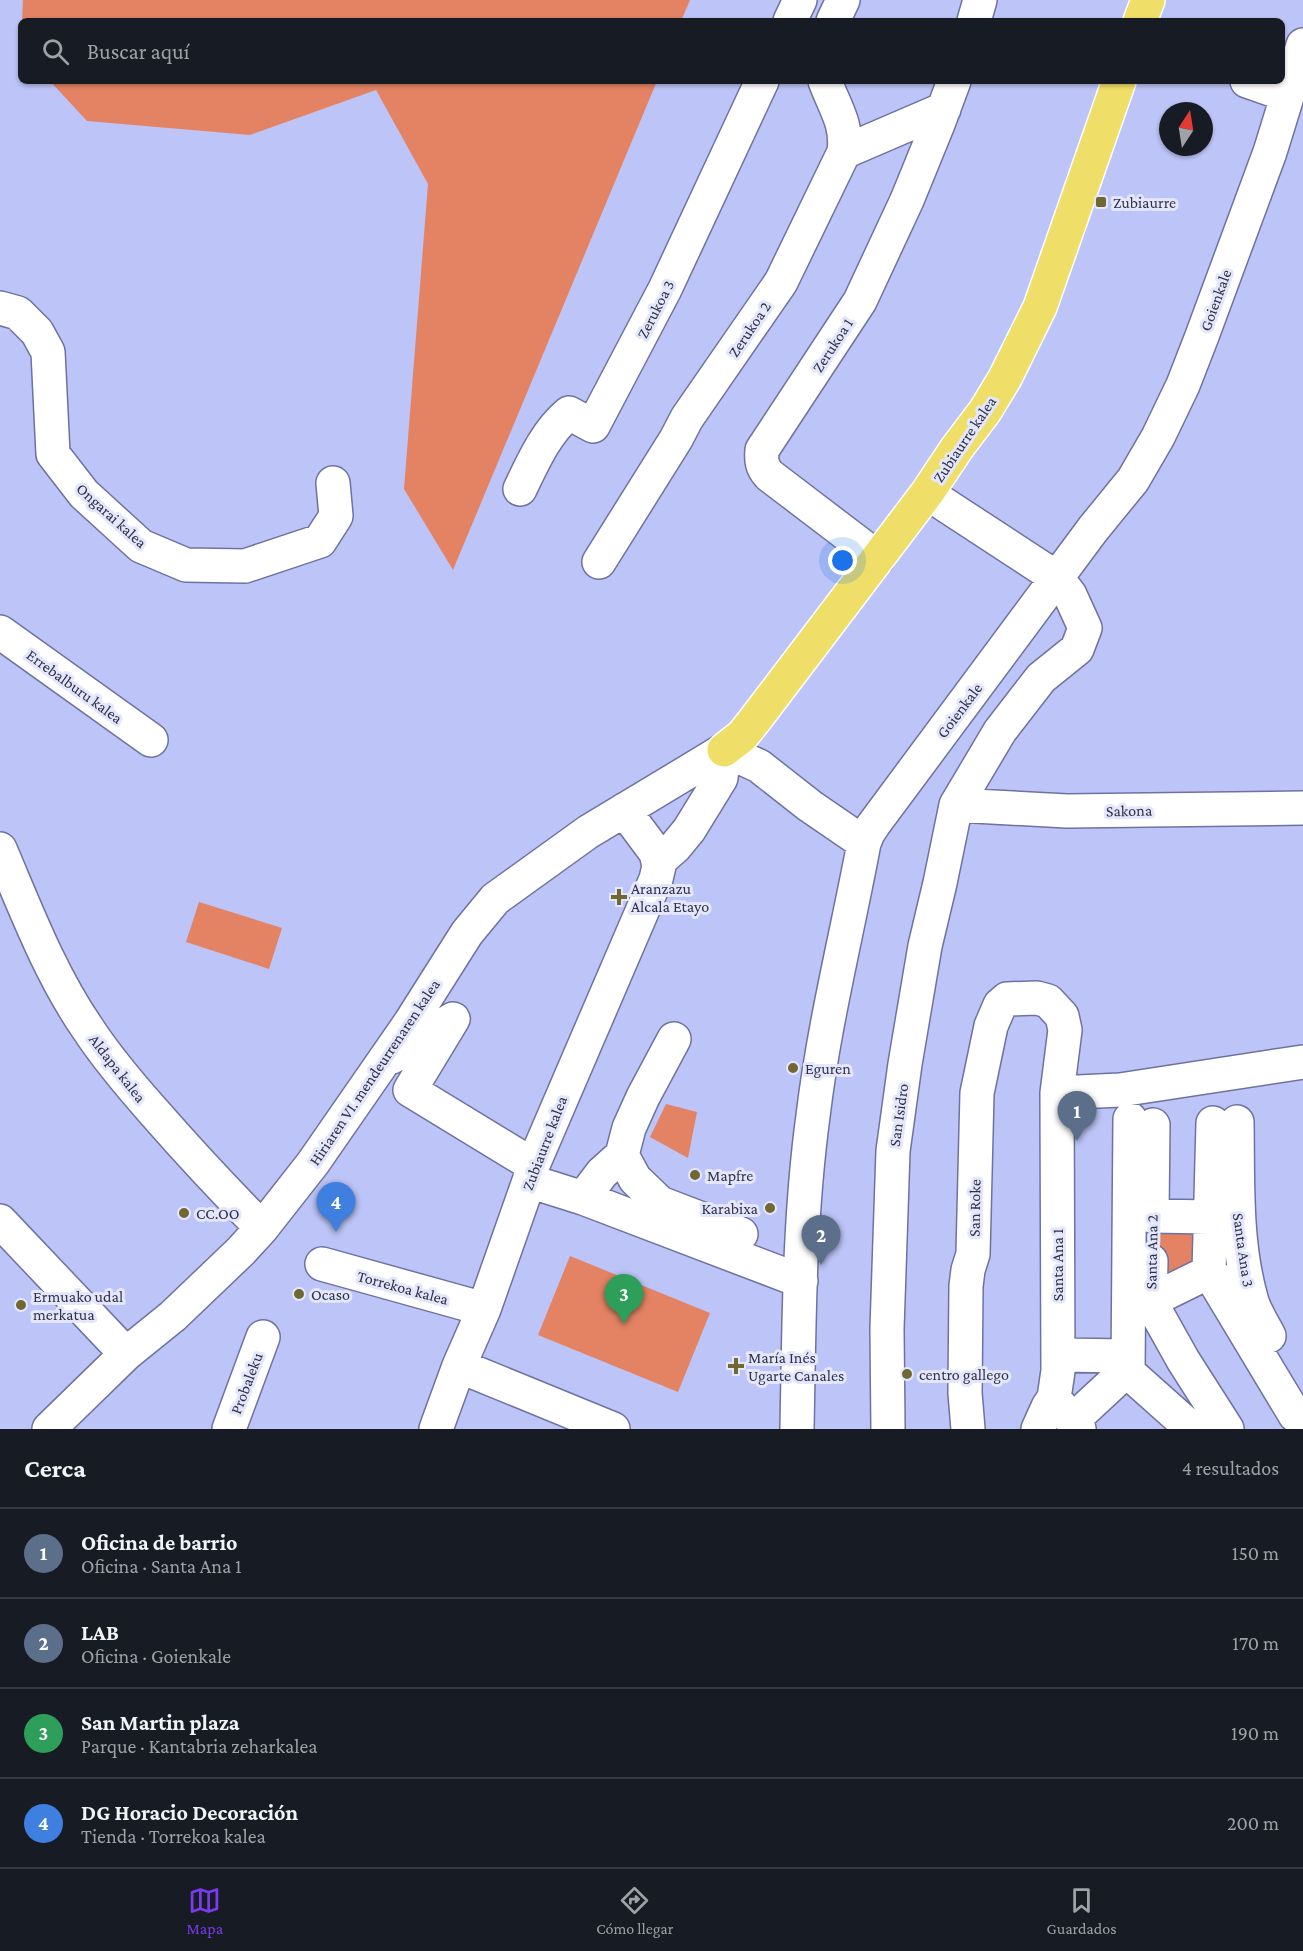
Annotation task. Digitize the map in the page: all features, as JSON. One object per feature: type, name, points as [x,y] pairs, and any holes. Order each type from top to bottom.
[{"type":"main road","points":[[1141,18],[1148,0]]},
{"type":"main road","name":"Zubiaurre kalea","points":[[724,750],[742,736],[878,558],[985,411],[1005,378],[1041,307],[1118,84]]},
{"type":"street","points":[[791,18],[800,0]]},
{"type":"street","points":[[834,18],[843,0]]},
{"type":"street","points":[[975,18],[980,0]]},
{"type":"street","name":"Goienkale","points":[[797,1429],[801,1269],[813,1116],[822,1054],[864,843],[874,824],[1133,480],[1158,437],[1202,336],[1270,152],[1303,45]]},
{"type":"street","name":"Zerukoa 3","points":[[520,489],[538,452],[569,412],[593,426],[670,279],[761,84]]},
{"type":"street","name":"Zerukoa 2","points":[[599,562],[687,418],[781,282],[844,152],[846,139],[844,126],[826,84]]},
{"type":"street","points":[[1256,84],[1287,95]]},
{"type":"street","points":[[844,152],[945,105]]},
{"type":"street","name":"Zerukoa 1","points":[[878,558],[770,475],[761,459],[762,450],[860,301],[903,208],[945,105]]},
{"type":"street","name":"Ongarai kalea","points":[[0,308],[18,313],[37,332],[48,352],[53,454],[84,494],[141,546],[186,565],[245,566],[320,541],[336,516],[333,483]]},
{"type":"street","points":[[927,493],[1057,578]]},
{"type":"street","name":"San Isidro","points":[[888,1429],[887,1329],[893,1151],[925,946],[956,805],[1000,731],[1041,678],[1077,649],[1085,628],[1070,595],[1057,578]]},
{"type":"street","name":"Errebalburu kalea","points":[[0,632],[151,740]]},
{"type":"street","points":[[624,810],[656,853],[659,861],[689,830],[721,778],[724,767],[724,750],[759,766],[810,806],[864,843]]},
{"type":"street","name":"Hiriaren VI. mendeurrenaren kalea","points":[[49,1429],[126,1353],[173,1316],[262,1228],[313,1163],[383,1062],[467,933],[495,899],[588,832],[724,750]]},
{"type":"street","name":"Sakona","points":[[956,805],[1067,811],[1303,808]]},
{"type":"street","points":[[0,849],[28,916]]},
{"type":"street","name":"Zubiaurre kalea","points":[[436,1429],[459,1366],[484,1309],[531,1173],[656,879],[659,861]]},
{"type":"street","name":"Aldapa kalea","points":[[0,890],[28,916],[58,979],[88,1029],[123,1076],[196,1161],[262,1228]]},
{"type":"street","name":"Santa Ana 1","points":[[1013,998],[1037,998],[1048,1001],[1062,1016],[1065,1030],[1057,1093],[1058,1355],[1068,1416]]},
{"type":"street","name":"San Roke","points":[[968,1429],[965,1393],[966,1286],[973,1254],[975,1127],[978,1093],[991,1026],[1000,1005],[1007,999],[1013,998]]},
{"type":"street","points":[[383,1062],[453,1019],[410,1090],[531,1173],[583,1198],[801,1269]]},
{"type":"street","points":[[583,1198],[602,1173],[622,1155],[643,1097],[674,1039]]},
{"type":"street","points":[[1057,1093],[1120,1090],[1303,1062]]},
{"type":"street","name":"Santa Ana 2","points":[[1128,1362],[1142,1122],[1152,1216],[1150,1301],[1183,1360],[1227,1429]]},
{"type":"street","name":"Santa Ana 3","points":[[1210,1217],[1225,1122],[1239,1235],[1251,1301],[1298,1417]]},
{"type":"street","points":[[622,1155],[635,1179],[660,1203],[801,1269]]},
{"type":"street","points":[[1152,1216],[1210,1217],[1209,1272],[1298,1417]]},
{"type":"street","points":[[0,1221],[126,1353]]},
{"type":"street","name":"Torrekoa kalea","points":[[322,1264],[484,1309]]},
{"type":"street","points":[[1209,1272],[1259,1316]]},
{"type":"street","points":[[1150,1301],[1209,1272]]},
{"type":"street","name":"Probaleku","points":[[229,1429],[263,1337]]},
{"type":"street","points":[[1058,1355],[1128,1362]]},
{"type":"street","points":[[1038,1429],[1048,1407],[1068,1416],[1128,1362]]},
{"type":"street","points":[[1128,1362],[1128,1372],[1192,1429]]},
{"type":"street","points":[[459,1366],[613,1429]]},
{"type":"shaded area","points":[[23,0],[690,0],[682,18],[22,18]]},
{"type":"shaded area","points":[[53,84],[656,84],[453,570],[404,489],[428,184],[376,90],[250,135],[87,121]]},
{"type":"shaded area","points":[[199,902],[282,928],[269,969],[186,942]]},
{"type":"shaded area","points":[[666,1104],[697,1112],[688,1158],[650,1137]]},
{"type":"shaded area","points":[[1158,1222],[1204,1223],[1205,1265],[1158,1290]]},
{"type":"shaded area","points":[[570,1256],[710,1313],[678,1392],[538,1335]]},
{"type":"place","name":"Zubiaurre","points":[[1101,202]]},
{"type":"place","name":"Aranzazu Alcala Etayo","points":[[619,897]]},
{"type":"place","name":"Eguren","points":[[793,1068]]},
{"type":"place","name":"Oficina de barrio","points":[[1077,1141]]},
{"type":"place","name":"Mapfre","points":[[695,1175]]},
{"type":"place","name":"Karabixa","points":[[770,1208]]},
{"type":"place","name":"CC.OO","points":[[184,1213]]},
{"type":"place","name":"DG Horacio Decoración","points":[[336,1232]]},
{"type":"place","name":"LAB","points":[[821,1265]]},
{"type":"place","name":"Ocaso","points":[[299,1294]]},
{"type":"place","name":"Ermuako udal merkatua","points":[[21,1305]]},
{"type":"place","name":"San Martin plaza","points":[[624,1324]]},
{"type":"place","name":"María Inés Ugarte Canales","points":[[736,1366]]},
{"type":"place","name":"centro gallego","points":[[907,1374]]}]
